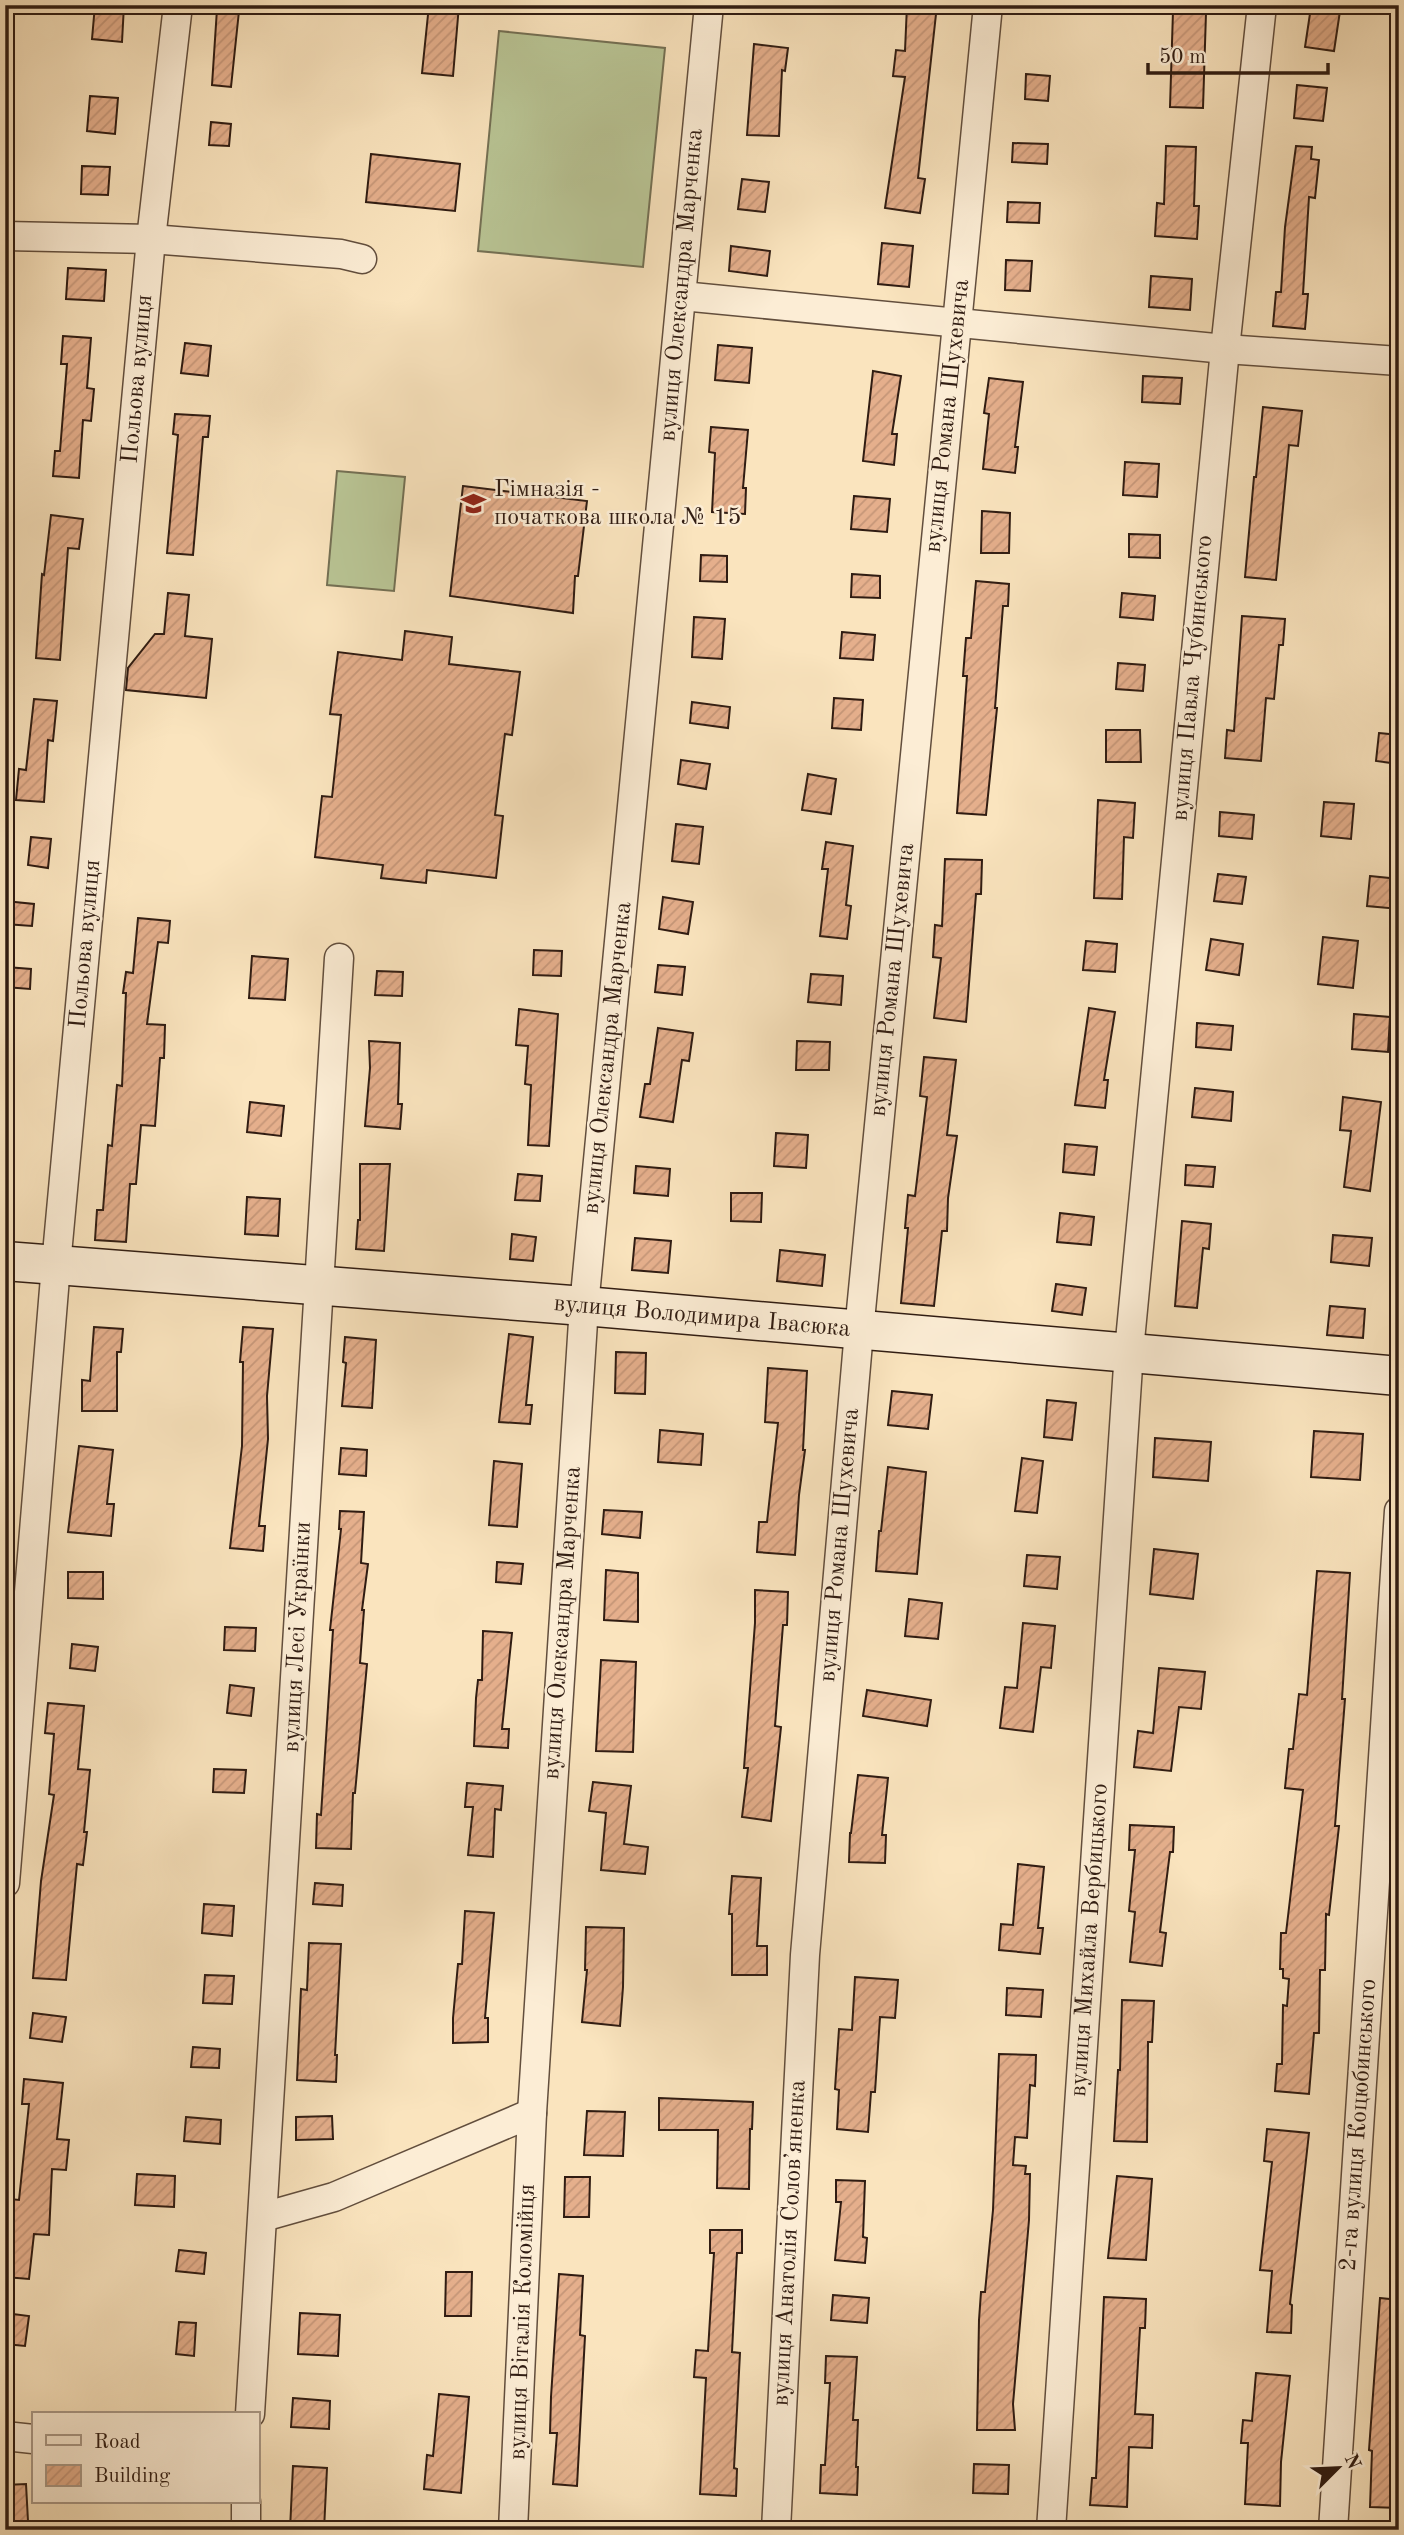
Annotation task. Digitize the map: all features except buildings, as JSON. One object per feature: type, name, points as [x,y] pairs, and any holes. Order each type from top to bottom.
[{"type":"street","name":"Польова вулиця","points":[[5,1883],[56,1265],[151,239],[177,5]]},
{"type":"street","name":"вулиця Олександра Марченка","points":[[531,2113],[584,1306],[709,5]]},
{"type":"street","name":"вулиця Романа Шухевича","points":[[805,1955],[859,1331],[988,5]]},
{"type":"street","name":"вулиця Павла Чубинського","points":[[1129,1351],[1224,349],[1262,5]]},
{"type":"street","points":[[5,236],[151,239],[341,254],[362,259]]},
{"type":"street","points":[[682,296],[1224,349],[1399,361]]},
{"type":"street","name":"вулиця Лесі Українки","points":[[250,2412],[339,958]]},
{"type":"street","name":"вулиця Володимира Івасюка","points":[[5,1261],[320,1284],[1399,1376]]},
{"type":"street","name":"вулиця Михайла Вербицького","points":[[1051,2530],[1129,1351]]},
{"type":"street","name":"2-га вулиця Коцюбинського","points":[[1333,2530],[1399,1511]]},
{"type":"street","name":"вулиця Анатолія Соловʼяненка","points":[[776,2530],[805,1955]]},
{"type":"street","points":[[263,2217],[334,2197],[531,2113]]},
{"type":"street","name":"вулиця Віталія Коломійця","points":[[513,2530],[531,2113]]},
{"type":"street","points":[[5,2436],[32,2439]]},
{"type":"street","points":[[246,2504],[246,2530]]},
{"type":"green space","points":[[499,31],[665,48],[643,267],[478,251]]},
{"type":"green space","points":[[337,471],[405,477],[394,591],[327,585]]},
{"type":"place","name":"Гімназія - початкова школа № 15","points":[[474,504]]}]
